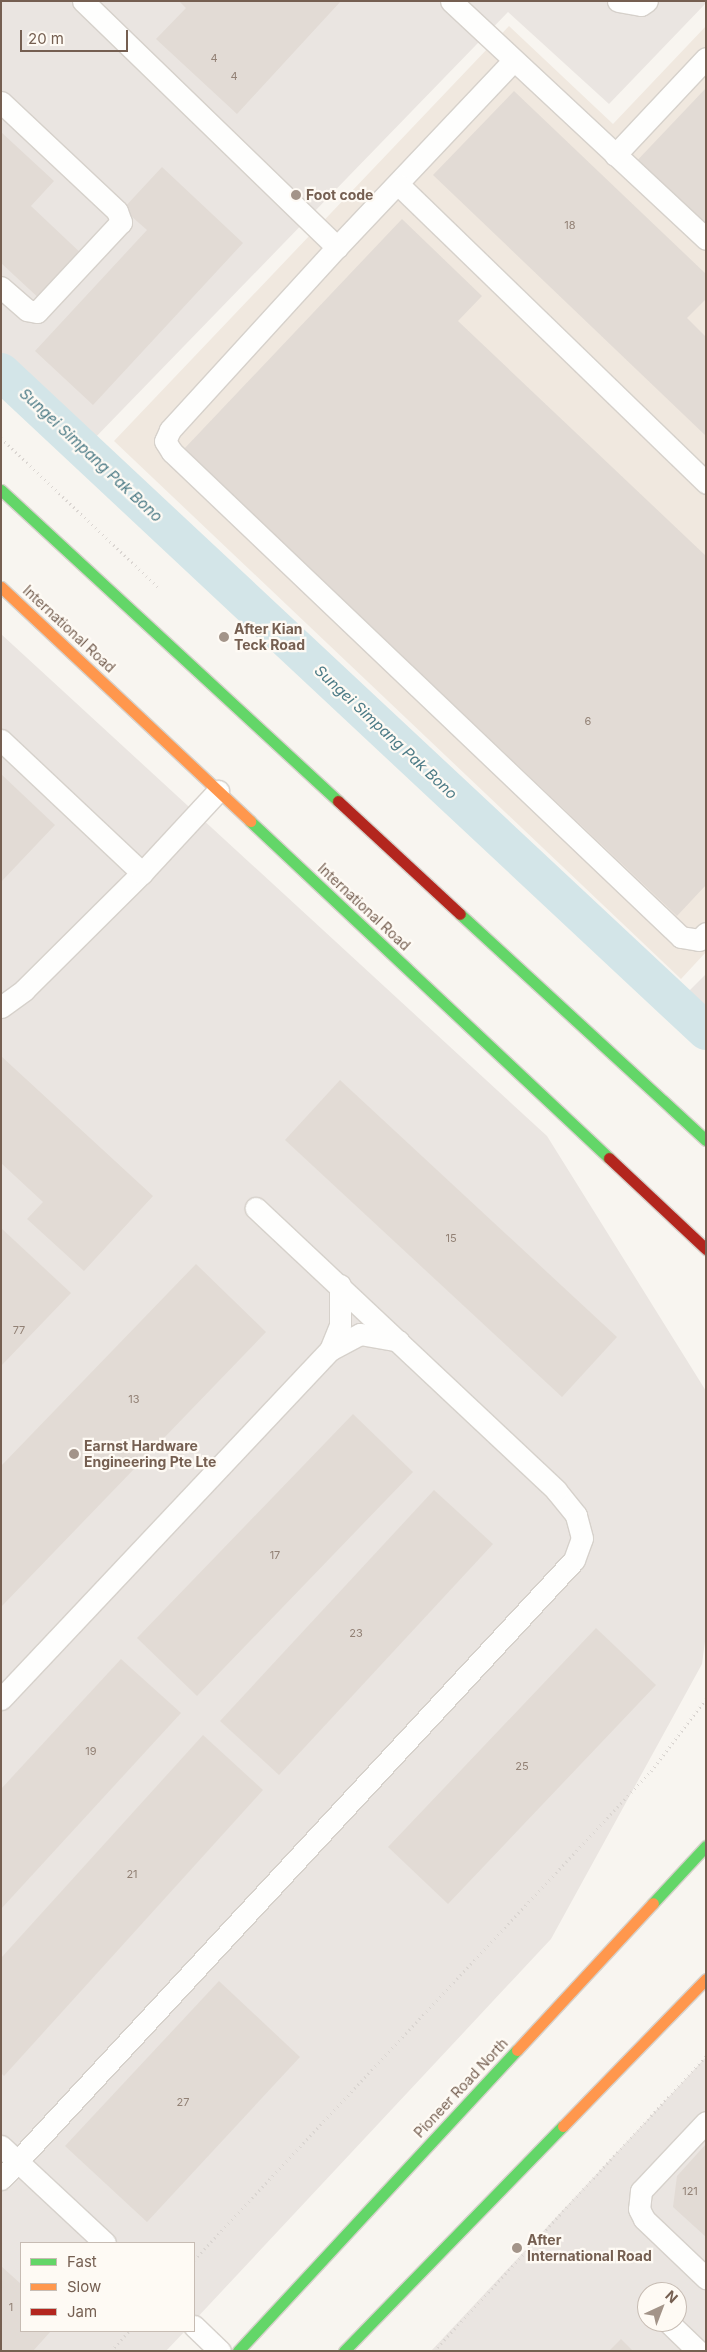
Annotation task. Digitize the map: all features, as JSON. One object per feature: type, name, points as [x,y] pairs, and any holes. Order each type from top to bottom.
[{"type":"main road","points":[[1,490],[706,1140]]},
{"type":"main road","name":"International Road","points":[[1,587],[706,1249]]},
{"type":"main road","name":"Pioneer Road North","points":[[238,2351],[706,1846]]},
{"type":"main road","points":[[344,2351],[706,1979]]},
{"type":"lane","points":[[83,1],[337,247]]},
{"type":"lane","points":[[451,1],[513,61],[706,239]]},
{"type":"lane","points":[[618,1],[641,5],[647,1]]},
{"type":"lane","points":[[615,155],[706,58]]},
{"type":"lane","points":[[513,61],[399,185],[337,247],[170,430],[165,440],[172,452],[681,937],[699,940],[706,933]]},
{"type":"lane","points":[[1,102],[117,211],[121,222],[37,312],[27,310],[1,287]]},
{"type":"lane","points":[[399,185],[706,483]]},
{"type":"lane","points":[[1,740],[142,872]]},
{"type":"lane","points":[[1,1008],[24,990],[142,872],[218,791]]},
{"type":"lane","points":[[1,2179],[574,1560],[582,1538],[576,1515],[556,1490],[256,1208]]},
{"type":"lane","points":[[330,1350],[340,1325],[340,1285]]},
{"type":"lane","points":[[1,1699],[330,1350],[360,1334],[399,1341]]},
{"type":"lane","points":[[706,2122],[641,2191],[639,2199],[644,2219],[706,2278]]},
{"type":"lane","points":[[1,2146],[105,2242]]},
{"type":"lane","points":[[195,2327],[220,2351]]},
{"type":"lane","points":[[678,2332],[698,2351]]},
{"type":"path","points":[[195,2259],[651,1771],[706,1699]]},
{"type":"path","points":[[434,2351],[706,2056]]},
{"type":"path","points":[[111,2351],[129,2332]]},
{"type":"shaded area","points":[[1,1],[706,1],[706,3],[609,104],[508,12],[90,443],[1,362]]},
{"type":"shaded area","points":[[509,26],[613,124],[706,26],[706,952],[681,979],[114,441]]},
{"type":"shaded area","points":[[1,634],[547,1136],[706,1391],[706,1634],[702,1664],[551,1939],[195,2320],[195,2242],[20,2242],[20,2332],[184,2332],[166,2351],[1,2351]]},
{"type":"shaded area","points":[[706,974],[706,1007],[689,991]]},
{"type":"shaded area","points":[[706,2057],[706,2351],[431,2351]]},
{"type":"building","points":[[179,1],[341,1],[237,114],[156,39],[186,8]]},
{"type":"building","points":[[706,88],[706,236],[631,167]]},
{"type":"building","points":[[514,91],[706,274],[706,299],[687,318],[706,337],[706,436],[433,175]]},
{"type":"building","points":[[1,132],[54,181],[31,206],[85,257],[43,302],[1,263]]},
{"type":"building","points":[[162,167],[243,243],[93,405],[35,351],[147,230],[123,209]]},
{"type":"building","points":[[402,219],[482,296],[458,321],[706,556],[706,885],[677,916],[184,449]]},
{"type":"building","points":[[1,774],[55,825],[1,882]]},
{"type":"building","points":[[1,1056],[153,1196],[84,1271],[27,1219],[43,1202],[1,1163]]},
{"type":"building","points":[[340,1080],[617,1337],[562,1397],[285,1140]]},
{"type":"building","points":[[1,1228],[71,1293],[1,1366]]},
{"type":"building","points":[[196,1264],[266,1332],[1,1607],[1,1466]]},
{"type":"building","points":[[353,1414],[413,1472],[197,1696],[137,1638]]},
{"type":"building","points":[[434,1490],[493,1544],[279,1775],[220,1721]]},
{"type":"building","points":[[596,1628],[656,1685],[448,1904],[388,1847]]},
{"type":"building","points":[[121,1659],[181,1713],[1,1909],[1,1789]]},
{"type":"building","points":[[203,1735],[263,1790],[4,2076],[1,2073],[1,1958]]},
{"type":"building","points":[[219,1981],[300,2057],[147,2222],[65,2146]]},
{"type":"building","points":[[706,2144],[706,2237],[673,2207],[677,2176]]},
{"type":"building","points":[[1,2266],[20,2283],[20,2332],[50,2332],[33,2351],[1,2351]]},
{"type":"building","points":[[621,2339],[633,2351],[609,2351]]},
{"type":"waterway","name":"Sungei Simpang Pak Bono","points":[[1,372],[706,1031]]},
{"type":"traffic: fast","points":[[1,490],[338,801]]},
{"type":"traffic: fast","points":[[250,821],[609,1158]]},
{"type":"traffic: fast","points":[[460,914],[706,1140]]},
{"type":"traffic: fast","points":[[653,1903],[706,1846]]},
{"type":"traffic: fast","points":[[238,2351],[517,2050]]},
{"type":"traffic: fast","points":[[344,2351],[563,2126]]},
{"type":"traffic: slow","points":[[1,587],[250,821]]},
{"type":"traffic: slow","points":[[517,2050],[653,1903]]},
{"type":"traffic: slow","points":[[563,2126],[706,1979]]},
{"type":"traffic: jam","points":[[338,801],[460,914]]},
{"type":"traffic: jam","points":[[609,1158],[706,1249]]},
{"type":"place","name":"Foot code","points":[[296,195]]},
{"type":"place","name":"After Kian Teck Road","points":[[224,637]]},
{"type":"place","name":"Earnst Hardware Engineering Pte Lte","points":[[74,1454]]},
{"type":"place","name":"After International Road","points":[[517,2248]]}]
